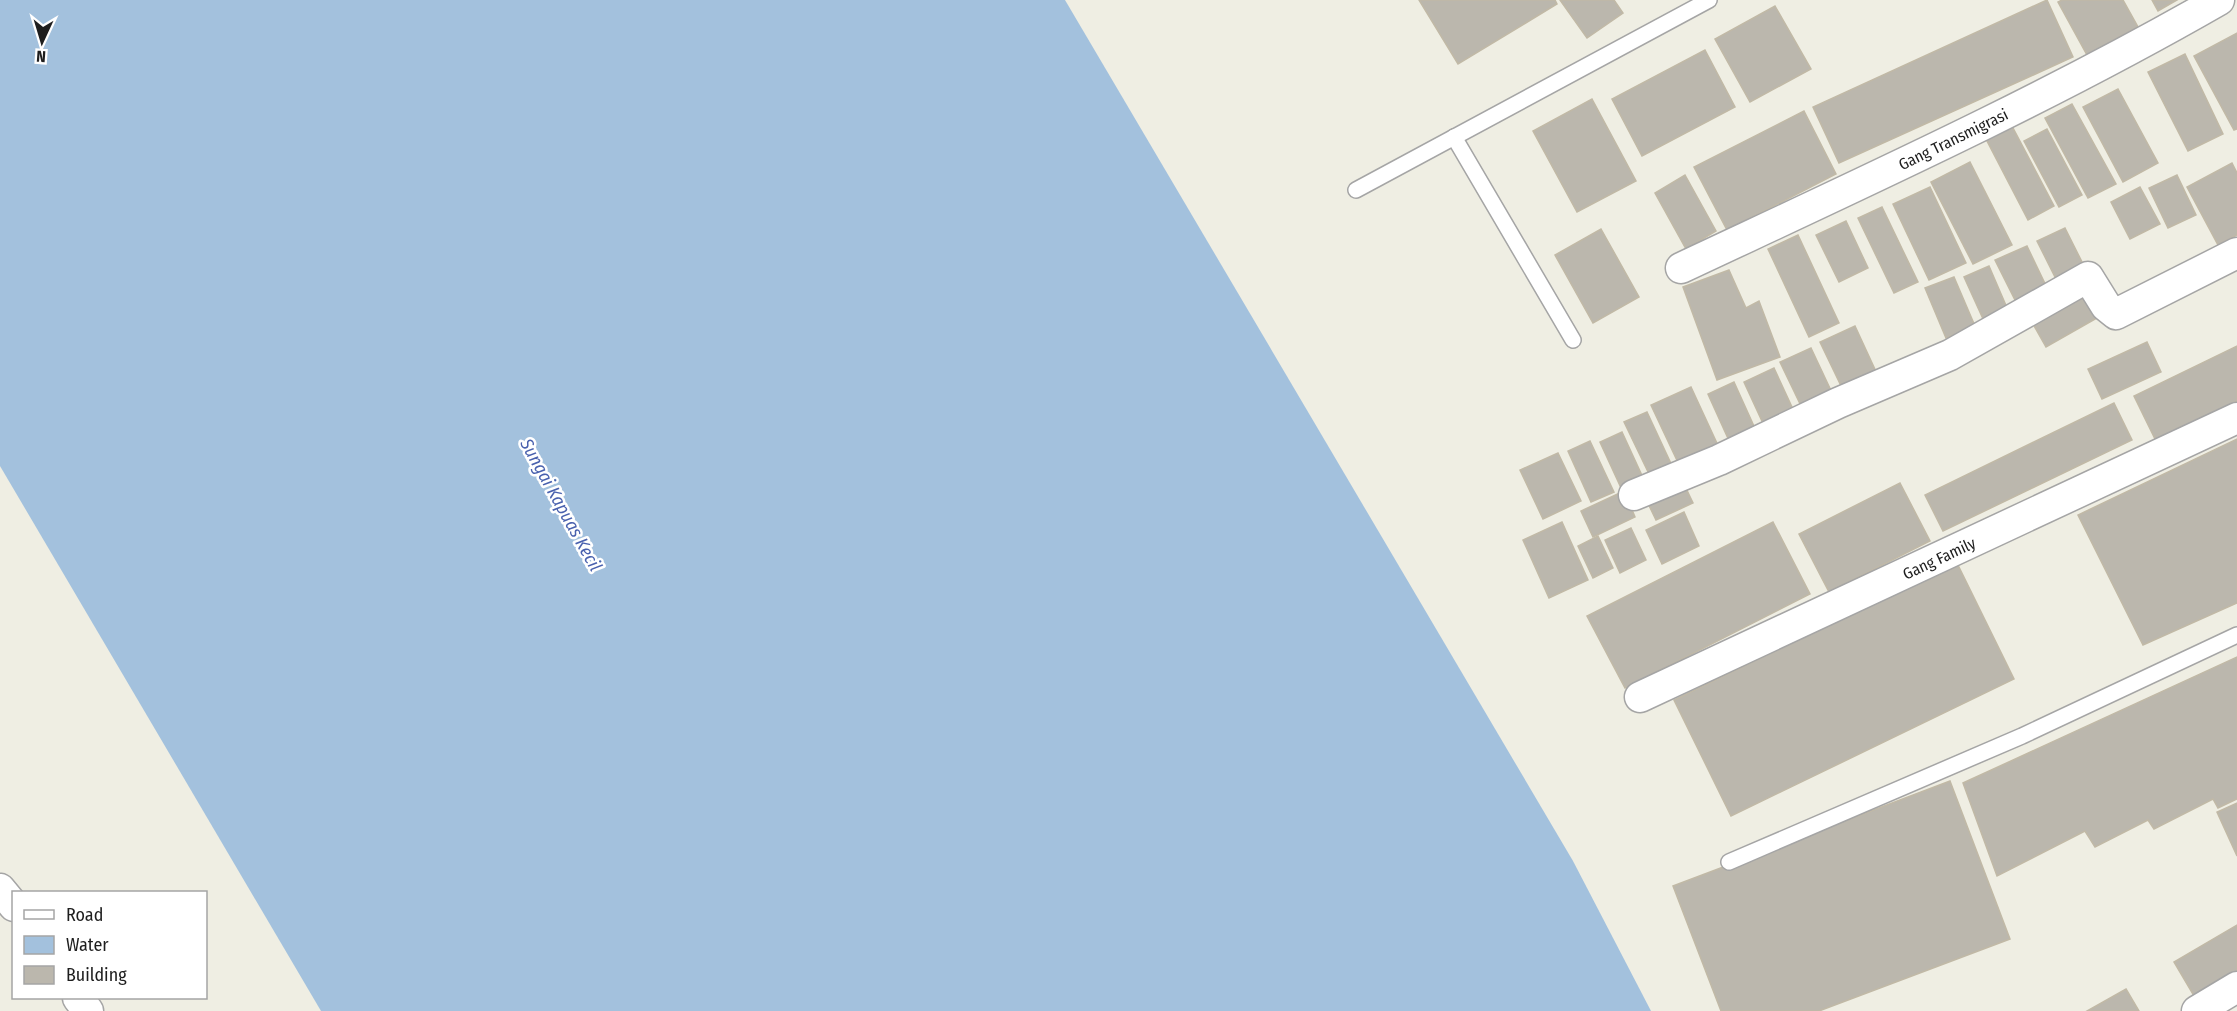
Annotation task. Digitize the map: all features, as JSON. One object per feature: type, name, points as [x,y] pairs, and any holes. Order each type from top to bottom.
[{"type":"street","name":"Gang Transmigrasi","points":[[1681,268],[2029,102],[2157,36],[2219,0]]},
{"type":"street","points":[[1634,495],[1719,460],[1950,355],[2088,277],[2106,306],[2116,314],[2237,253]]},
{"type":"street","name":"Gang Family","points":[[1640,697],[2237,418]]},
{"type":"street","points":[[2197,1011],[2237,987]]},
{"type":"street","points":[[79,999],[88,1011]]},
{"type":"lane","points":[[1356,190],[1709,0]]},
{"type":"lane","points":[[1454,137],[1573,340]]},
{"type":"lane","points":[[1729,862],[2022,736],[2237,635]]},
{"type":"water","name":"Sungai Kapuas Kecil","points":[[0,0],[1065,0],[1573,861],[1651,1011],[321,1011],[0,466]]},
{"type":"building","points":[[1419,0],[1555,0],[1557,4],[1458,64]]},
{"type":"building","points":[[1560,0],[1614,0],[1623,13],[1587,38]]},
{"type":"building","points":[[2047,0],[2073,57],[1839,163],[1813,107]]},
{"type":"building","points":[[2062,0],[2123,0],[2138,27],[2087,55],[2058,2]]},
{"type":"building","points":[[2152,0],[2177,0],[2158,11]]},
{"type":"building","points":[[1775,6],[1811,69],[1750,102],[1715,39]]},
{"type":"building","points":[[2237,33],[2237,129],[2234,130],[2194,56]]},
{"type":"building","points":[[1705,50],[1735,107],[1642,156],[1612,99]]},
{"type":"building","points":[[2185,54],[2223,134],[2188,151],[2148,72]]},
{"type":"building","points":[[2118,89],[2158,163],[2123,182],[2083,107]]},
{"type":"building","points":[[1592,99],[1636,181],[1577,212],[1533,131]]},
{"type":"building","points":[[2072,104],[2116,184],[2088,198],[2045,118]]},
{"type":"building","points":[[1804,111],[1836,174],[1727,230],[1694,167]]},
{"type":"building","points":[[2012,126],[2054,206],[2028,220],[1986,139]]},
{"type":"building","points":[[2047,129],[2082,195],[2059,207],[2024,141]]},
{"type":"building","points":[[1970,162],[2012,245],[1973,264],[1931,182]]},
{"type":"building","points":[[2232,163],[2237,173],[2237,235],[2218,245],[2187,187]]},
{"type":"building","points":[[1685,175],[1716,231],[1686,249],[1655,193]]},
{"type":"building","points":[[2177,175],[2196,215],[2168,228],[2149,188]]},
{"type":"building","points":[[1930,187],[1966,263],[1929,280],[1893,204]]},
{"type":"building","points":[[2140,187],[2160,224],[2130,239],[2111,202]]},
{"type":"building","points":[[1882,207],[1918,282],[1894,293],[1858,218]]},
{"type":"building","points":[[1846,221],[1868,268],[1839,282],[1816,235]]},
{"type":"building","points":[[2065,228],[2084,266],[2056,279],[2037,241]]},
{"type":"building","points":[[1601,229],[1639,297],[1593,323],[1555,255]]},
{"type":"building","points":[[1798,235],[1839,323],[1809,337],[1768,249]]},
{"type":"building","points":[[2027,246],[2048,290],[2017,304],[1995,260]]},
{"type":"building","points":[[1989,266],[2008,310],[1984,321],[1964,277]]},
{"type":"building","points":[[1729,270],[1746,308],[1759,301],[1780,357],[1717,380],[1683,287]]},
{"type":"building","points":[[1954,277],[1975,326],[1946,338],[1925,288]]},
{"type":"building","points":[[2080,288],[2097,318],[2046,347],[2029,317]]},
{"type":"building","points":[[1855,326],[1878,376],[1844,392],[1820,342]]},
{"type":"building","points":[[2147,342],[2161,372],[2102,399],[2088,369]]},
{"type":"building","points":[[2237,346],[2237,401],[2156,441],[2134,396]]},
{"type":"building","points":[[1811,348],[1835,399],[1804,412],[1780,362]]},
{"type":"building","points":[[1774,368],[1797,418],[1767,432],[1744,382]]},
{"type":"building","points":[[1734,382],[1757,433],[1731,445],[1708,394]]},
{"type":"building","points":[[1691,387],[1722,454],[1682,471],[1651,405]]},
{"type":"building","points":[[2114,403],[2132,440],[1943,531],[1925,495]]},
{"type":"building","points":[[1647,412],[1673,468],[1651,478],[1624,422]]},
{"type":"building","points":[[1622,432],[1644,480],[1622,490],[1600,442]]},
{"type":"building","points":[[2237,439],[2237,603],[2143,645],[2078,515]]},
{"type":"building","points":[[1590,441],[1614,492],[1591,502],[1568,451]]},
{"type":"building","points":[[1558,453],[1581,501],[1543,519],[1520,470]]},
{"type":"building","points":[[1681,478],[1693,503],[1656,520],[1644,495]]},
{"type":"building","points":[[1900,483],[1930,541],[1829,592],[1799,534]]},
{"type":"building","points":[[1624,491],[1635,517],[1593,537],[1581,511]]},
{"type":"building","points":[[1684,512],[1699,546],[1662,564],[1646,530]]},
{"type":"building","points":[[1562,522],[1588,580],[1549,598],[1523,540]]},
{"type":"building","points":[[1773,522],[1810,594],[1625,688],[1587,616]]},
{"type":"building","points":[[1631,528],[1646,560],[1620,573],[1605,540]]},
{"type":"building","points":[[1598,536],[1613,568],[1593,578],[1578,546]]},
{"type":"building","points":[[1957,563],[2014,679],[1731,816],[1674,700]]},
{"type":"building","points":[[2237,657],[2237,799],[2218,808],[2213,799],[2154,829],[2148,820],[2095,847],[2085,831],[1997,876],[1963,783]]},
{"type":"building","points":[[1950,781],[2010,939],[1819,1011],[1721,1011],[1673,886]]},
{"type":"building","points":[[2237,803],[2237,856],[2217,812]]},
{"type":"building","points":[[2237,925],[2237,978],[2197,1001],[2174,962]]},
{"type":"building","points":[[2126,989],[2139,1011],[2087,1011]]}]
